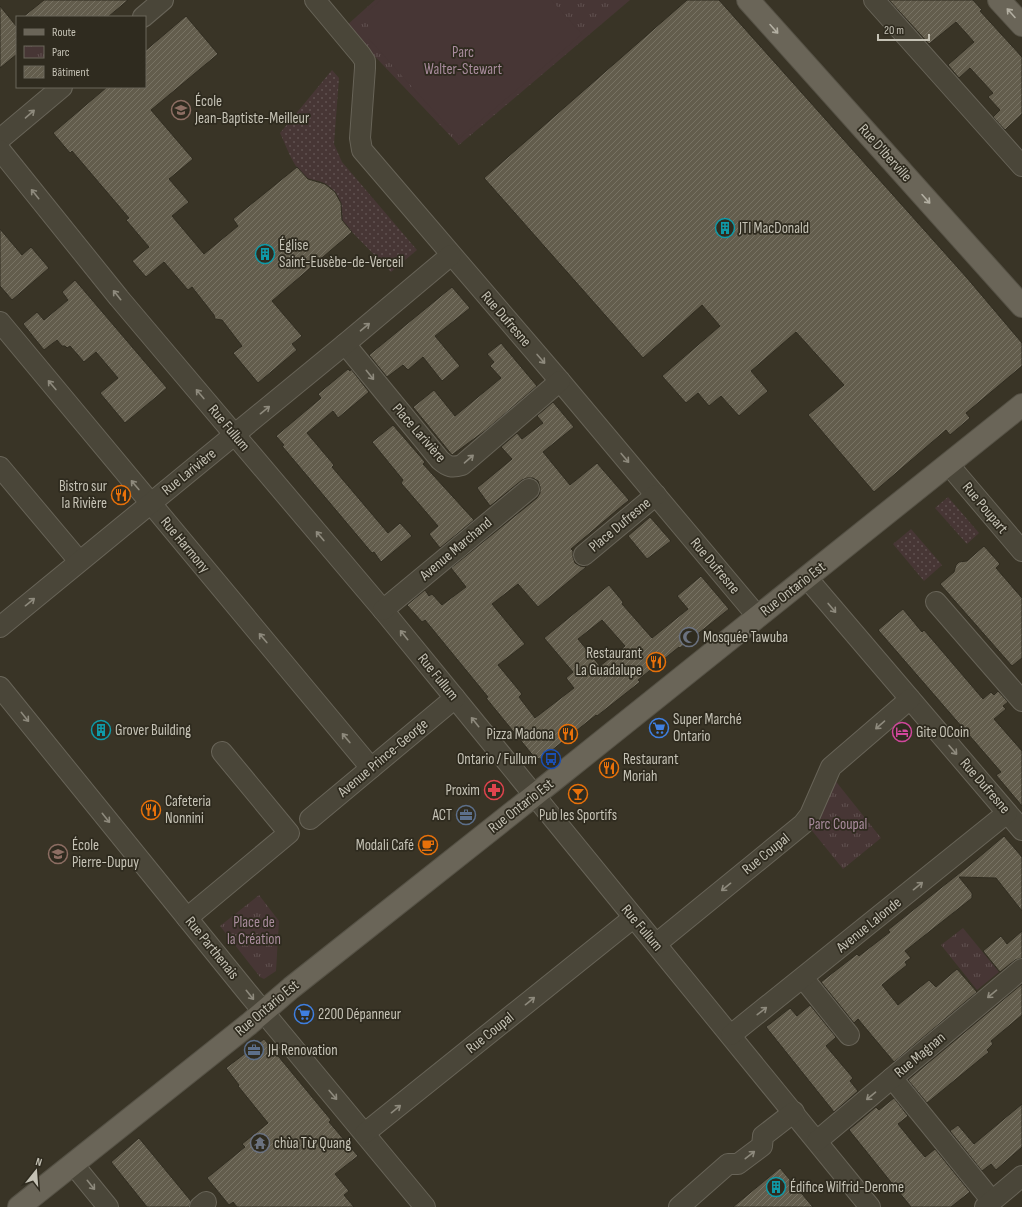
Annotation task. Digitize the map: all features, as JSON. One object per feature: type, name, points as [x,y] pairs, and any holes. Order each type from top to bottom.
[{"type":"main road","name":"Rue D'Iberville","points":[[748,0],[1019,295]]},
{"type":"main road","points":[[999,0],[1022,25]]},
{"type":"main road","name":"Rue Ontario Est","points":[[19,1207],[1022,405]]},
{"type":"street","points":[[874,0],[1022,166]]},
{"type":"street","name":"Rue Dufresne","points":[[316,1],[365,61],[360,138],[362,150],[560,381],[758,617]]},
{"type":"street","points":[[0,139],[61,88]]},
{"type":"street","name":"Rue Fullum","points":[[0,150],[119,298],[383,610],[870,1207]]},
{"type":"street","name":"Rue Larivière","points":[[0,627],[345,344],[451,255]]},
{"type":"street","name":"Rue Harmony","points":[[0,322],[371,768]]},
{"type":"street","name":"Place Larivière","points":[[345,344],[440,460],[446,466],[452,468],[462,465],[560,381]]},
{"type":"street","name":"Rue Poupart","points":[[949,464],[1022,551]]},
{"type":"street","points":[[0,466],[79,561]]},
{"type":"street","name":"Avenue Marchand","points":[[383,610],[529,489]]},
{"type":"street","name":"Place Dufresne","points":[[584,555],[656,495]]},
{"type":"street","name":"Rue Dufresne","points":[[807,578],[1022,830]]},
{"type":"street","points":[[936,602],[1022,701]]},
{"type":"street","name":"Rue Parthenais","points":[[0,687],[263,1012],[426,1207]]},
{"type":"street","name":"Avenue Prince-George","points":[[310,819],[455,698]]},
{"type":"street","name":"Rue Coupal","points":[[656,944],[803,824],[810,815],[832,767],[910,699]]},
{"type":"street","points":[[187,918],[289,833],[222,752]]},
{"type":"street","name":"Avenue Lalonde","points":[[731,1035],[1007,813]]},
{"type":"street","name":"Rue Coupal","points":[[365,1133],[634,918]]},
{"type":"street","name":"Rue Magnan","points":[[817,1141],[1022,969]]},
{"type":"street","points":[[803,978],[849,1035]]},
{"type":"street","points":[[892,1078],[995,1203],[1022,1176]]},
{"type":"street","points":[[679,1207],[728,1164],[738,1164],[762,1146],[763,1136],[794,1112]]},
{"type":"street","points":[[73,1164],[108,1207]]},
{"type":"green space","name":"Parc Walter-Stewart","points":[[375,0],[630,0],[459,145],[346,26]]},
{"type":"green space","name":"Parc Walter-Stewart","points":[[381,0],[551,0],[582,34],[459,139],[368,38],[368,11]]},
{"type":"green space","points":[[332,70],[339,78],[334,144],[342,162],[417,250],[391,272],[342,220],[342,207],[338,196],[334,191],[319,181],[307,178],[298,169],[280,133]]},
{"type":"green space","points":[[948,497],[979,533],[967,544],[935,508]]},
{"type":"green space","points":[[911,529],[942,565],[924,581],[893,544]]},
{"type":"green space","name":"Parc Coupal","points":[[830,774],[881,838],[843,869],[805,822]]},
{"type":"green space","name":"Place de la Création","points":[[259,895],[279,921],[276,971],[264,979],[260,977],[220,926]]},
{"type":"green space","points":[[963,928],[999,972],[977,990],[941,945]]},
{"type":"building","points":[[44,0],[128,0],[109,16],[24,16]]},
{"type":"building","name":"JTI MacDonald","points":[[687,0],[719,0],[967,278],[1022,343],[1022,366],[966,413],[970,418],[950,435],[946,430],[874,492],[808,415],[844,385],[796,332],[751,371],[768,391],[739,416],[721,396],[709,406],[698,393],[686,403],[662,376],[720,326],[702,305],[643,358],[484,178]]},
{"type":"building","points":[[889,0],[973,0],[982,10],[980,11],[1022,57],[1022,114],[1005,130],[993,117],[1000,110],[988,97],[993,93],[970,68],[959,78],[948,65],[974,42],[956,22],[929,44]]},
{"type":"building","points":[[0,6],[16,26],[16,55],[0,68]]},
{"type":"building","points":[[186,16],[218,54],[151,110],[193,159],[169,179],[189,202],[172,216],[204,254],[238,226],[233,219],[297,167],[308,179],[325,184],[335,192],[341,203],[342,220],[352,232],[272,301],[302,336],[292,344],[297,350],[258,383],[233,353],[242,346],[222,320],[215,319],[214,315],[192,287],[188,290],[164,262],[146,277],[132,261],[149,247],[126,220],[129,218],[72,151],[70,153],[53,133],[106,88],[146,88],[146,50]]},
{"type":"building","points":[[0,229],[22,255],[31,247],[49,268],[12,300],[0,286]]},
{"type":"building","points":[[75,280],[167,388],[125,423],[100,393],[118,378],[96,352],[84,362],[70,346],[67,348],[62,346],[57,340],[44,350],[23,324],[37,312],[44,320],[68,300],[62,292]]},
{"type":"building","points":[[452,287],[470,308],[435,336],[460,366],[442,381],[423,357],[408,370],[403,365],[387,377],[369,355]]},
{"type":"building","points":[[501,343],[537,386],[486,430],[452,455],[413,407],[434,390],[455,416],[501,378],[490,366],[494,362],[487,354]]},
{"type":"building","points":[[348,369],[350,371],[351,369],[369,392],[338,418],[333,411],[307,433],[334,465],[332,467],[388,533],[400,523],[412,536],[381,562],[282,446],[284,445],[276,436],[321,398],[318,394]]},
{"type":"building","points":[[553,402],[574,427],[543,452],[570,485],[597,463],[629,500],[571,549],[573,551],[575,563],[586,567],[538,607],[518,584],[492,604],[525,644],[498,665],[522,694],[519,697],[535,718],[574,688],[566,678],[573,672],[544,638],[609,585],[623,602],[622,604],[652,638],[688,609],[677,596],[701,576],[729,609],[638,680],[640,682],[541,759],[535,758],[486,698],[488,697],[425,620],[422,622],[407,605],[425,590],[429,596],[432,594],[442,605],[466,587],[451,568],[537,498],[540,493],[540,487],[538,481],[533,478],[522,480],[490,506],[477,488],[512,459],[501,447],[517,433],[522,439],[543,423],[537,416]],"holes":[[[602,620],[625,646],[600,666],[578,639]]]},
{"type":"building","points":[[393,425],[425,462],[423,464],[474,520],[440,548],[429,534],[438,526],[401,483],[403,480],[372,442]]},
{"type":"building","points":[[650,517],[671,541],[647,559],[628,536]]},
{"type":"building","points":[[984,546],[1000,564],[996,568],[1022,598],[1022,658],[1012,666],[940,584],[954,572],[956,565],[959,562],[967,561]]},
{"type":"building","points":[[903,609],[922,632],[924,630],[983,699],[991,692],[994,695],[998,691],[1008,702],[1003,706],[1006,709],[994,719],[1022,751],[1022,806],[996,775],[1001,772],[878,630]]},
{"type":"building","points":[[1004,836],[1022,857],[1022,911],[996,878],[959,877],[972,893],[972,898],[905,951],[911,958],[905,962],[907,965],[882,985],[898,1005],[929,980],[936,987],[957,969],[977,992],[894,1062],[858,1019],[854,1023],[821,982],[857,954],[859,956],[890,932],[888,930]]},
{"type":"building","points":[[1022,931],[1022,958],[1015,960],[1000,972],[983,951],[1001,936],[1007,944]]},
{"type":"building","points":[[1022,984],[1022,1015],[991,1041],[993,1044],[987,1050],[989,1052],[927,1103],[908,1080]]},
{"type":"building","points":[[810,1005],[836,1037],[826,1046],[853,1078],[850,1081],[858,1091],[834,1112],[766,1027],[790,1008],[797,1016]]},
{"type":"building","points":[[264,1039],[331,1120],[329,1122],[358,1156],[335,1174],[349,1191],[344,1195],[354,1207],[237,1207],[233,1202],[229,1205],[207,1178],[245,1147],[242,1144],[268,1123],[238,1086],[239,1085],[226,1068]]},
{"type":"building","points":[[894,1098],[908,1116],[898,1124],[914,1144],[925,1157],[935,1149],[970,1192],[951,1207],[911,1207],[849,1130],[876,1107],[879,1110]]},
{"type":"building","points":[[1022,1104],[1022,1147],[996,1170],[991,1164],[982,1171],[950,1131],[958,1125],[974,1144]]},
{"type":"building","points":[[139,1138],[191,1201],[189,1207],[147,1207],[111,1162]]},
{"type":"building","name":"Édifice Wilfrid-Derome","points":[[780,1168],[813,1207],[733,1207]]},
{"type":"place","name":"École Jean-Baptiste-Meilleur","points":[[181,110]]},
{"type":"place","name":"JTI MacDonald","points":[[725,228]]},
{"type":"place","name":"Église Saint-Eusèbe-de-Verceil","points":[[265,254]]},
{"type":"place","name":"Bistro sur la Rivière","points":[[121,495]]},
{"type":"place","name":"Mosquée Tawuba","points":[[689,637]]},
{"type":"place","name":"Restaurant La Guadalupe","points":[[656,662]]},
{"type":"place","name":"Super Marché Ontario","points":[[659,728]]},
{"type":"place","name":"Grover Building","points":[[101,730]]},
{"type":"place","name":"Gite OCoin","points":[[902,732]]},
{"type":"place","name":"Pizza Madona","points":[[568,734]]},
{"type":"place","name":"Ontario / Fullum","points":[[551,759]]},
{"type":"place","name":"Restaurant Moriah","points":[[609,768]]},
{"type":"place","name":"Proxim","points":[[494,790]]},
{"type":"place","name":"Pub les Sportifs","points":[[578,794]]},
{"type":"place","name":"Cafeteria Nonnini","points":[[151,810]]},
{"type":"place","name":"ACT","points":[[466,815]]},
{"type":"place","name":"Modali Café","points":[[428,845]]},
{"type":"place","name":"École Pierre-Dupuy","points":[[58,854]]},
{"type":"place","name":"2200 Dépanneur","points":[[304,1014]]},
{"type":"place","name":"JH Renovation","points":[[254,1050]]},
{"type":"place","name":"chùa Từ Quang","points":[[260,1143]]},
{"type":"place","name":"Édifice Wilfrid-Derome","points":[[776,1187]]}]
